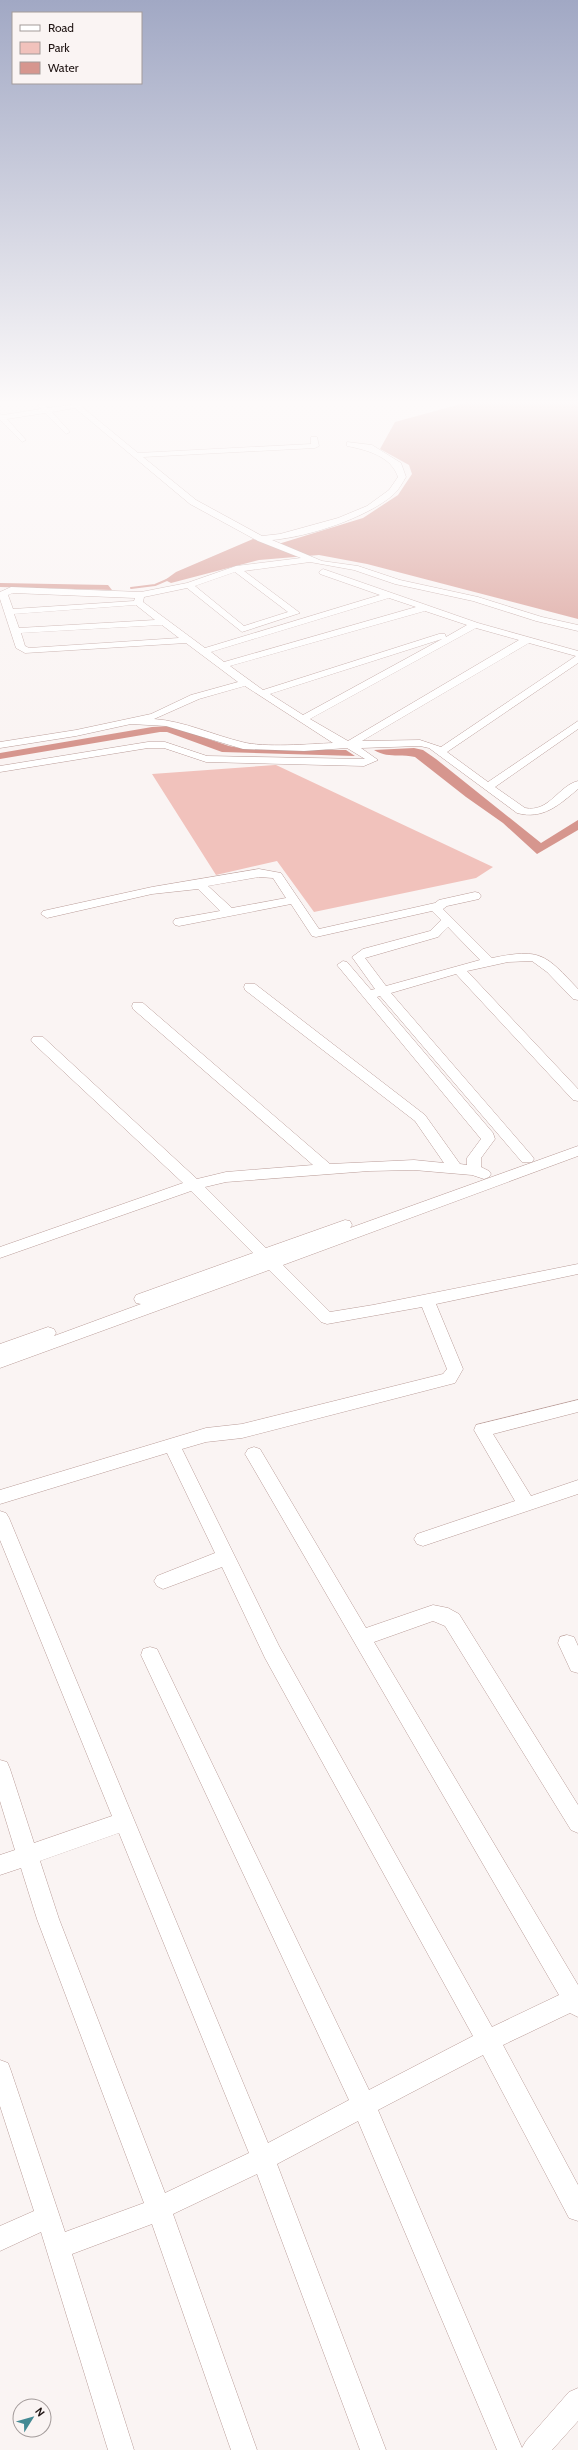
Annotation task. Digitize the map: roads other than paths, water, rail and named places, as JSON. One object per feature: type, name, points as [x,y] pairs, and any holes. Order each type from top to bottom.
[{"type":"street","points":[[220,516],[262,539],[307,559],[355,568],[387,580],[462,596],[539,619],[578,628]]},
{"type":"street","points":[[262,539],[281,537],[349,516]]},
{"type":"street","points":[[9,612],[140,599],[189,585],[236,569],[307,559]]},
{"type":"street","points":[[189,585],[242,629],[295,613],[236,569]]},
{"type":"street","points":[[323,572],[475,625],[578,654]]},
{"type":"street","points":[[0,769],[135,746],[157,744],[172,747],[206,759],[364,763],[372,761],[372,759],[349,745],[333,738],[246,683],[223,665],[165,622],[140,599],[10,590],[4,592],[2,596],[21,648],[28,651],[189,640]]},
{"type":"street","points":[[52,592],[55,608]]},
{"type":"street","points":[[204,651],[389,595]]},
{"type":"street","points":[[223,665],[424,608]]},
{"type":"street","points":[[16,631],[165,622]]},
{"type":"street","points":[[263,693],[475,625]]},
{"type":"street","points":[[303,719],[475,625]]},
{"type":"street","points":[[349,745],[527,640]]},
{"type":"street","points":[[441,751],[578,659]]},
{"type":"street","points":[[0,734],[3,745],[130,722],[154,716],[196,697],[246,683]]},
{"type":"street","points":[[130,722],[167,723],[243,746],[304,748],[420,743],[433,746],[441,751],[521,811],[532,814],[540,812],[578,784]]},
{"type":"street","points":[[489,786],[578,724]]},
{"type":"street","points":[[47,914],[133,894],[269,873],[277,875],[316,933],[433,907],[437,908],[489,962]]},
{"type":"street","points":[[191,885],[200,886],[228,911]]},
{"type":"street","points":[[437,908],[443,903],[475,896]]},
{"type":"street","points":[[178,922],[228,911],[295,900]]},
{"type":"street","points":[[449,920],[434,934],[367,952],[358,957],[383,991],[527,1159]]},
{"type":"street","points":[[367,995],[489,962],[525,955],[534,956],[578,996]]},
{"type":"street","points":[[343,965],[486,1133],[488,1139],[474,1158],[479,1172]]},
{"type":"street","points":[[460,971],[578,1097]]},
{"type":"street","points":[[250,987],[420,1118],[455,1168]]},
{"type":"street","points":[[138,1006],[326,1169]]},
{"type":"street","points":[[38,1040],[193,1185],[327,1318],[427,1300],[578,1269]]},
{"type":"street","points":[[0,1362],[266,1259],[479,1172],[527,1159],[578,1140]]},
{"type":"street","points":[[0,1350],[578,1151]]},
{"type":"street","points":[[0,1253],[193,1185],[226,1177],[326,1169],[414,1165],[455,1168],[479,1172]]},
{"type":"street","points":[[0,1497],[206,1435],[242,1431],[449,1379],[455,1369],[427,1300]]},
{"type":"street","points":[[527,1505],[482,1430],[578,1406]]},
{"type":"street","points":[[172,1445],[272,1652],[487,2039],[578,2209]]},
{"type":"street","points":[[58,2247],[159,2209],[263,2159],[487,2039],[577,2001],[254,1454]]},
{"type":"street","points":[[423,1539],[578,1487]]},
{"type":"street","points":[[0,1518],[123,1822],[263,2159],[373,2450]]},
{"type":"street","points":[[163,1582],[226,1557]]},
{"type":"street","points":[[362,1638],[433,1613],[441,1614],[452,1620],[578,1823]]},
{"type":"street","points":[[567,1643],[578,1665]]},
{"type":"street","points":[[150,1655],[364,2106],[510,2450]]},
{"type":"street","points":[[0,1769],[29,1855],[48,1919],[159,2209],[244,2450]]},
{"type":"street","points":[[0,1865],[123,1822]]},
{"type":"street","points":[[0,2071],[5,2105],[58,2247],[121,2450]]},
{"type":"street","points":[[0,2239],[47,2217]]},
{"type":"street","points":[[535,2450],[578,2401]]},
{"type":"water","points":[[366,516],[578,516],[578,619],[367,564],[319,555],[259,560],[171,583],[165,580],[176,572],[253,539],[275,545]]},
{"type":"water","points":[[0,583],[108,585],[112,590],[0,587]]},
{"type":"water","points":[[170,726],[229,746],[245,749],[346,750],[355,756],[222,752],[167,732],[160,732],[0,759],[0,753],[152,727]]},
{"type":"water","points":[[414,748],[423,750],[436,759],[541,843],[578,820],[578,830],[537,854],[503,823],[466,797],[415,757],[389,755],[379,753],[374,750]]},
{"type":"waterway","points":[[131,588],[155,585],[169,579]]}]
